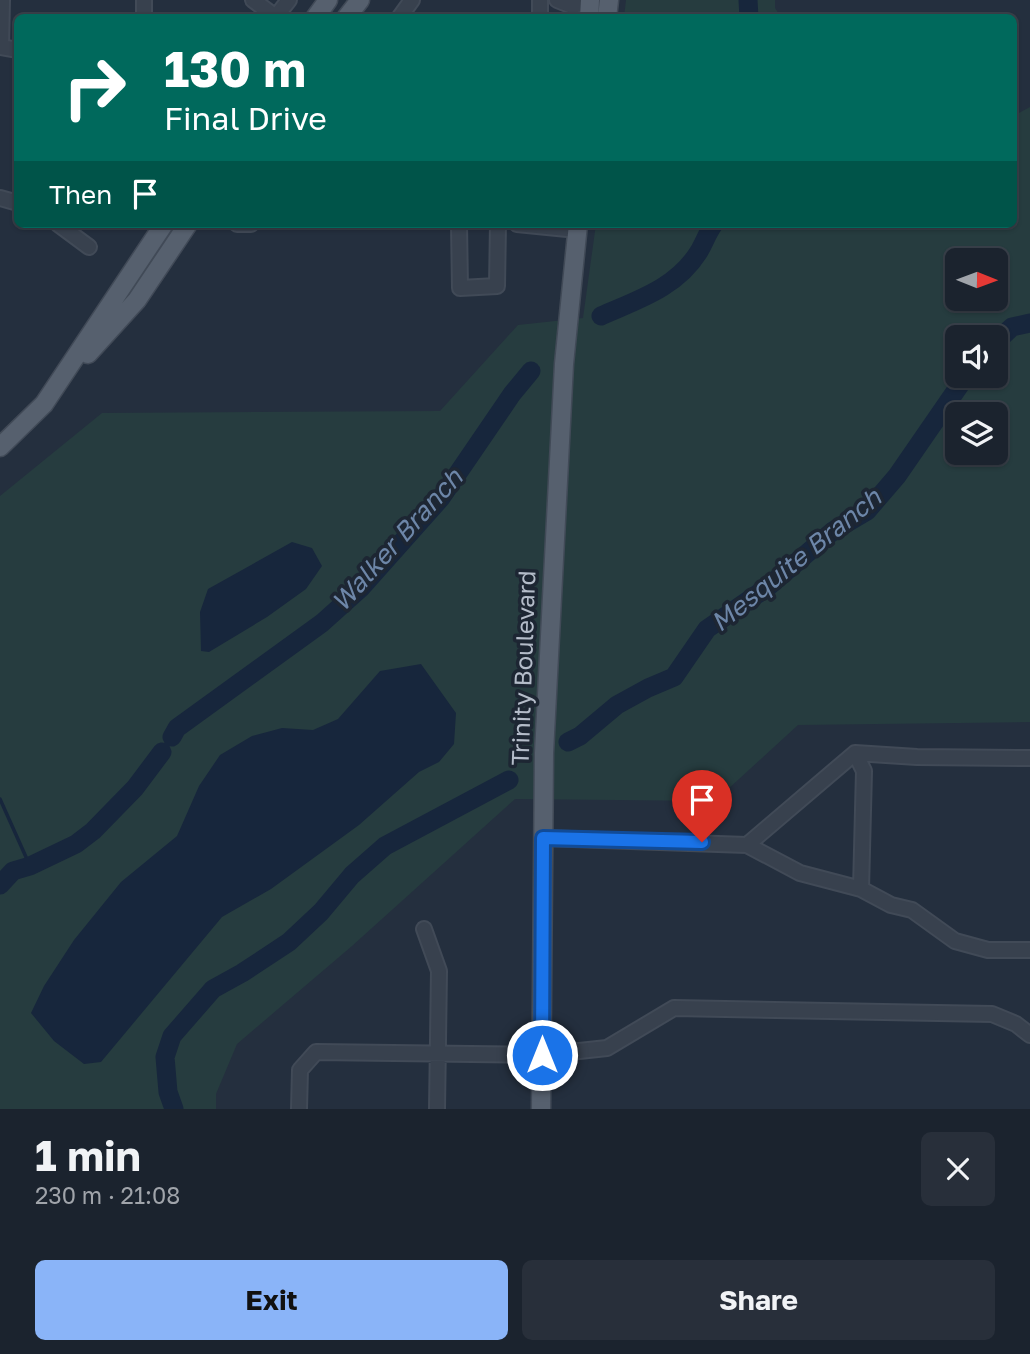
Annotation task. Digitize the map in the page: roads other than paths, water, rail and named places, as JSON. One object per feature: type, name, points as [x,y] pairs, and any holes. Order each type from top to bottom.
[{"type":"main road","points":[[44,404],[161,228]]},
{"type":"main road","points":[[1,443],[44,404],[136,300],[185,228]]},
{"type":"main road","name":"Trinity Boulevard","points":[[541,1109],[545,739],[563,378],[578,228]]},
{"type":"street","points":[[0,47],[2,0]]},
{"type":"street","points":[[253,0],[272,14]]},
{"type":"street","points":[[278,14],[289,0]]},
{"type":"street","points":[[557,0],[572,6],[590,6]]},
{"type":"street","points":[[63,228],[89,247]]},
{"type":"street","points":[[459,228],[460,288],[497,286],[498,228]]},
{"type":"street","points":[[747,845],[855,753],[917,757],[1030,758]]},
{"type":"street","points":[[855,753],[864,771],[861,889]]},
{"type":"street","points":[[543,838],[747,845],[800,873],[861,889],[891,905],[912,911],[955,941],[988,950],[1030,950]]},
{"type":"street","points":[[424,929],[439,971],[437,1109]]},
{"type":"street","points":[[299,1109],[300,1070],[316,1052],[542,1055],[607,1048],[674,1008],[992,1014],[1016,1024],[1030,1035]]},
{"type":"water","points":[[292,542],[312,548],[322,566],[306,589],[267,617],[209,652],[201,651],[200,612],[208,589]]},
{"type":"water","points":[[421,664],[456,713],[454,744],[439,762],[419,772],[359,825],[271,889],[222,917],[101,1062],[84,1064],[54,1041],[31,1013],[44,986],[74,940],[121,882],[177,836],[199,786],[220,755],[252,736],[282,728],[313,730],[338,719],[380,671]]},
{"type":"waterway","name":"Walker Branch","points":[[748,0],[749,14]]},
{"type":"waterway","name":"Walker Branch","points":[[601,316],[655,292],[679,275],[698,253],[711,228]]},
{"type":"waterway","name":"Mesquite Branch","points":[[1008,331],[1012,327],[1030,323]]},
{"type":"waterway","name":"Walker Branch","points":[[172,737],[177,728],[322,623],[361,588],[441,498],[512,394],[531,371]]},
{"type":"waterway","name":"Mesquite Branch","points":[[568,742],[580,736],[617,705],[674,677],[707,629],[769,586],[833,531],[867,511],[897,476],[958,388]]},
{"type":"waterway","name":"Walker Branch","points":[[0,885],[13,871],[30,866],[76,844],[93,831],[135,788],[162,752]]},
{"type":"waterway","name":"Mesquite Branch","points":[[174,1109],[168,1092],[165,1057],[172,1036],[213,989],[289,942],[321,912],[352,875],[385,846],[509,780]]},
{"type":"waterway","points":[[0,799],[30,866]]}]
